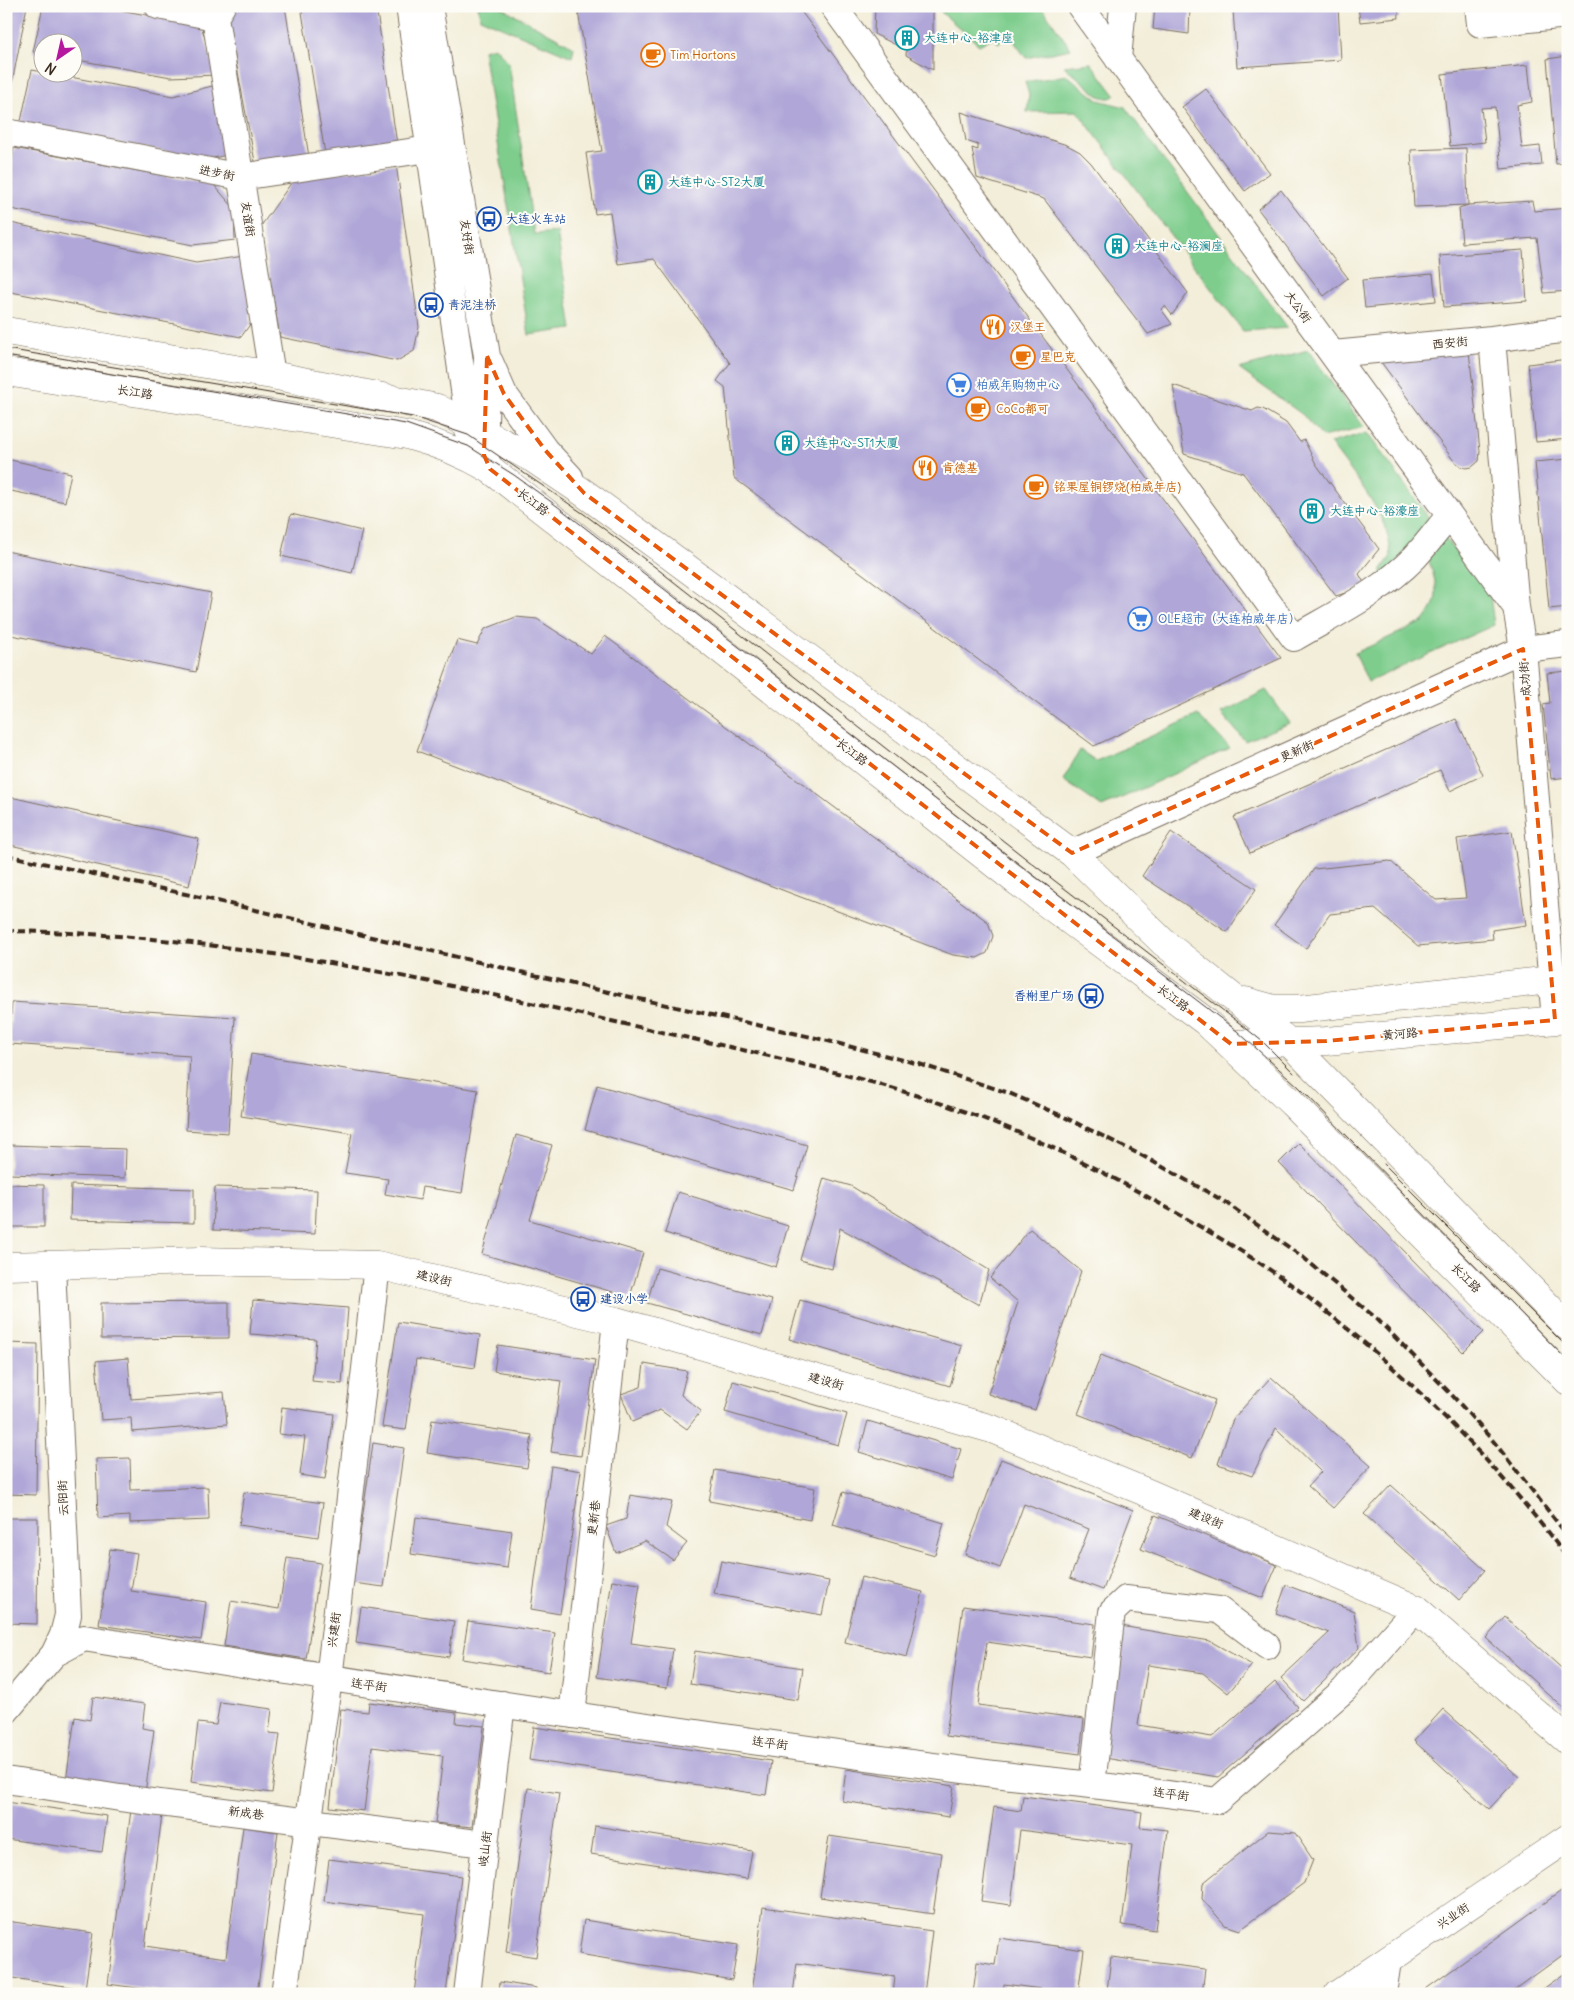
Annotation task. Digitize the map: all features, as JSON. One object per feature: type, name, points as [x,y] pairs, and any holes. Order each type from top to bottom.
[{"type":"main road","points":[[6,331],[272,375],[437,408],[532,458],[584,493],[1072,853],[1163,942],[1236,998],[1289,1042],[1568,1327]]},
{"type":"main road","name":"长江路","points":[[6,372],[407,435],[466,455],[490,469],[1014,879],[1205,1022],[1231,1044],[1292,1103],[1568,1381]]},
{"type":"main road","points":[[1236,998],[1274,1009],[1299,1009],[1560,978]]},
{"type":"main road","name":"黄河路","points":[[1231,1044],[1326,1041],[1562,1019]]},
{"type":"main road","name":"建设街","points":[[6,1266],[200,1261],[376,1265],[616,1321],[992,1429],[1157,1497],[1416,1609],[1568,1741]]},
{"type":"main road","name":"兴业街","points":[[1338,1994],[1388,1962],[1568,1838]]},
{"type":"street","points":[[158,6],[219,12]]},
{"type":"street","name":"友好街","points":[[408,6],[429,149],[477,428],[490,469]]},
{"type":"street","name":"友好街","points":[[429,6],[487,356],[477,428],[466,455]]},
{"type":"street","points":[[833,6],[1294,638],[1349,606],[1399,572],[1449,516]]},
{"type":"street","name":"大公街","points":[[1080,6],[1516,607]]},
{"type":"street","points":[[1118,59],[1123,6]]},
{"type":"street","name":"友谊街","points":[[219,12],[241,177],[272,375]]},
{"type":"street","points":[[1479,15],[1568,15]]},
{"type":"street","name":"进步街","points":[[6,132],[241,177],[429,149]]},
{"type":"street","name":"西安街","points":[[1333,354],[1492,339],[1568,329]]},
{"type":"street","name":"成功街","points":[[1492,339],[1516,607],[1523,649],[1560,978],[1562,1019]]},
{"type":"street","points":[[487,356],[504,394],[545,450],[584,493]]},
{"type":"street","name":"更新街","points":[[1072,853],[1523,649],[1568,644]]},
{"type":"street","name":"兴建街","points":[[284,1994],[329,1679],[376,1265]]},
{"type":"street","name":"云阳街","points":[[6,1711],[54,1654],[63,1635],[68,1615],[52,1266]]},
{"type":"street","name":"更新巷","points":[[572,1715],[616,1321]]},
{"type":"street","points":[[1092,1785],[1112,1612],[1126,1599],[1219,1610],[1267,1646]]},
{"type":"street","name":"连平街","points":[[54,1654],[84,1638],[329,1679],[572,1715],[973,1772],[1217,1801],[1344,1690],[1416,1609]]},
{"type":"street","name":"岐山街","points":[[467,1994],[502,1704]]},
{"type":"street","name":"新成巷","points":[[6,1780],[120,1798],[485,1844]]},
{"type":"street","points":[[1382,1994],[1388,1962]]},
{"type":"highlighted area","points":[[487,356],[504,394],[545,450],[584,493],[1072,853],[1523,649],[1555,1020],[1326,1041],[1231,1044],[490,469],[484,455]]},
{"type":"green space","points":[[478,6],[499,6],[574,47],[572,57],[480,18]]},
{"type":"green space","points":[[949,6],[1041,6],[1071,49],[1026,58],[1011,37],[998,43],[994,37],[979,45],[941,12]]},
{"type":"green space","points":[[495,47],[509,63],[534,234],[557,232],[572,329],[529,335],[483,50]]},
{"type":"green space","points":[[1091,63],[1115,95],[1113,97],[1099,96],[1064,66]]},
{"type":"green space","points":[[1067,75],[1098,100],[1125,107],[1288,328],[1243,331],[1077,111],[1027,112],[1029,95],[1025,82]]},
{"type":"green space","points":[[1308,350],[1364,427],[1322,437],[1303,415],[1239,369]]},
{"type":"green space","points":[[1367,433],[1429,518],[1389,574],[1381,574],[1382,569],[1391,556],[1389,540],[1384,525],[1369,496],[1330,443]]},
{"type":"green space","points":[[1445,538],[1490,595],[1494,625],[1368,682],[1355,653],[1423,622],[1433,606],[1436,592],[1434,576],[1428,558]]},
{"type":"green space","points":[[1266,690],[1290,723],[1245,741],[1221,713]]},
{"type":"green space","points":[[1198,715],[1230,748],[1102,807],[1063,780],[1080,750],[1096,761]]},
{"type":"building","points":[[6,6],[27,6],[8,104],[6,104]]},
{"type":"building","points":[[43,6],[98,6],[201,25],[216,75],[171,77],[82,61],[82,32],[37,32]]},
{"type":"building","points":[[232,6],[285,6],[309,157],[256,167],[227,14]]},
{"type":"building","points":[[301,6],[376,6],[397,144],[325,154]]},
{"type":"building","name":"柏威年购物中心","points":[[577,6],[797,6],[1281,658],[1094,746],[734,478],[725,387],[717,381],[730,363],[654,259],[618,264],[610,212],[595,214],[586,153],[602,151]]},
{"type":"building","name":"大连中心-裕津座","points":[[875,6],[933,6],[933,70],[906,55],[907,42],[902,41],[902,48],[874,34]]},
{"type":"building","points":[[1155,6],[1190,6],[1189,34],[1153,29]]},
{"type":"building","points":[[1290,6],[1338,6],[1341,60],[1237,67],[1233,10]]},
{"type":"building","points":[[1358,6],[1398,6],[1399,18],[1360,22]]},
{"type":"building","points":[[1568,56],[1568,163],[1556,164],[1547,59]]},
{"type":"building","points":[[1528,65],[1532,102],[1517,105],[1522,148],[1540,146],[1542,165],[1501,169],[1495,107],[1481,108],[1485,142],[1450,146],[1442,74]]},
{"type":"building","points":[[32,70],[32,82],[82,82],[82,79],[173,96],[216,85],[227,155],[209,159],[20,126]]},
{"type":"building","points":[[1206,89],[1270,173],[1245,191],[1182,107]]},
{"type":"building","name":"大连中心-裕澜座","points":[[961,112],[1067,145],[1080,152],[1091,163],[1188,293],[1172,315],[1165,306],[1161,309],[1172,324],[1148,334],[1044,199],[977,178],[972,148],[978,150],[978,145],[966,141]]},
{"type":"building","points":[[14,148],[214,185],[234,208],[235,240],[193,245],[6,208],[6,191]]},
{"type":"building","points":[[1466,148],[1468,205],[1414,207],[1411,150]]},
{"type":"building","points":[[396,164],[419,327],[414,351],[397,361],[280,337],[261,226],[294,179]]},
{"type":"building","points":[[1281,190],[1348,278],[1324,296],[1258,209]]},
{"type":"building","points":[[1532,201],[1534,211],[1568,208],[1568,291],[1544,293],[1537,238],[1462,243],[1459,208],[1468,205]]},
{"type":"building","points":[[6,222],[196,263],[244,256],[251,323],[241,337],[6,291]]},
{"type":"building","points":[[1523,250],[1527,301],[1444,307],[1440,256]]},
{"type":"building","points":[[1433,274],[1436,301],[1365,308],[1362,280]]},
{"type":"building","points":[[1469,351],[1480,451],[1479,461],[1472,467],[1466,468],[1454,461],[1381,362]]},
{"type":"building","points":[[1568,359],[1568,439],[1536,442],[1528,364]]},
{"type":"building","name":"大连中心-裕濠座","points":[[1173,385],[1252,411],[1258,408],[1263,409],[1286,423],[1300,442],[1304,440],[1316,464],[1379,549],[1359,574],[1366,586],[1336,596],[1243,473],[1184,454]]},
{"type":"building","points":[[6,459],[71,473],[65,502],[6,490]]},
{"type":"building","points":[[1568,459],[1568,607],[1549,609],[1535,462]]},
{"type":"building","points":[[291,514],[362,531],[352,573],[281,556]]},
{"type":"building","points":[[6,551],[211,593],[196,672],[6,634]]},
{"type":"building","points":[[516,617],[537,619],[591,654],[605,636],[988,922],[993,936],[987,953],[977,958],[953,955],[417,751],[457,640],[477,645],[485,629]]},
{"type":"building","points":[[1568,671],[1568,777],[1551,779],[1543,704],[1550,703],[1547,673]]},
{"type":"building","points":[[1456,719],[1483,775],[1450,791],[1440,770],[1250,853],[1234,817]]},
{"type":"building","points":[[6,796],[199,839],[189,886],[6,844]]},
{"type":"building","points":[[1512,831],[1526,925],[1492,930],[1493,939],[1418,946],[1375,909],[1330,914],[1306,948],[1274,925],[1314,869],[1390,861],[1436,900],[1466,898],[1457,839]]},
{"type":"building","points":[[1171,832],[1256,889],[1227,932],[1142,876]]},
{"type":"building","points":[[12,1002],[235,1017],[228,1133],[186,1130],[190,1056],[9,1044]]},
{"type":"building","points":[[251,1054],[478,1090],[462,1193],[422,1187],[420,1200],[385,1194],[388,1179],[345,1173],[352,1133],[241,1116]]},
{"type":"building","points":[[597,1085],[807,1145],[794,1190],[585,1130]]},
{"type":"building","points":[[516,1135],[552,1145],[530,1220],[643,1253],[630,1297],[482,1254]]},
{"type":"building","points":[[1299,1143],[1483,1332],[1463,1352],[1279,1163]]},
{"type":"building","points":[[10,1145],[126,1149],[125,1178],[9,1174]]},
{"type":"building","points":[[824,1178],[851,1186],[989,1270],[979,1305],[840,1228],[832,1269],[800,1260]]},
{"type":"building","points":[[6,1184],[44,1185],[44,1227],[6,1227]]},
{"type":"building","points":[[71,1185],[194,1189],[194,1223],[70,1220]]},
{"type":"building","points":[[215,1187],[317,1190],[315,1234],[213,1230]]},
{"type":"building","points":[[678,1192],[788,1226],[776,1267],[665,1233]]},
{"type":"building","points":[[1030,1229],[1081,1271],[1035,1410],[988,1394],[1018,1302],[990,1278]]},
{"type":"building","points":[[657,1268],[772,1300],[762,1335],[647,1303]]},
{"type":"building","points":[[253,1300],[348,1308],[342,1384],[312,1381],[316,1339],[250,1334]]},
{"type":"building","points":[[800,1300],[962,1346],[950,1386],[789,1339]]},
{"type":"building","points":[[229,1302],[229,1338],[101,1339],[101,1303]]},
{"type":"building","points":[[398,1322],[480,1335],[475,1368],[416,1359],[406,1430],[382,1427]]},
{"type":"building","points":[[6,1343],[38,1344],[36,1495],[6,1494]]},
{"type":"building","points":[[498,1345],[595,1360],[581,1456],[551,1452],[561,1381],[494,1371]]},
{"type":"building","points":[[1101,1355],[1215,1400],[1192,1458],[1078,1414]]},
{"type":"building","points":[[128,1358],[131,1399],[224,1392],[227,1424],[132,1432],[131,1418],[101,1420],[96,1361]]},
{"type":"building","points":[[644,1364],[687,1371],[681,1395],[701,1411],[687,1429],[660,1410],[632,1422],[621,1394],[641,1387]]},
{"type":"building","points":[[1271,1377],[1371,1466],[1333,1508],[1308,1486],[1321,1472],[1276,1428],[1252,1476],[1218,1464],[1233,1419]]},
{"type":"building","points":[[733,1381],[847,1414],[838,1445],[725,1412]]},
{"type":"building","points":[[282,1407],[334,1414],[325,1479],[300,1475],[305,1437],[279,1434]]},
{"type":"building","points":[[432,1420],[532,1435],[527,1468],[427,1453]]},
{"type":"building","points":[[868,1421],[961,1449],[952,1480],[859,1452]]},
{"type":"building","points":[[373,1443],[404,1448],[384,1587],[353,1583]]},
{"type":"building","points":[[130,1458],[131,1490],[208,1487],[209,1520],[130,1523],[130,1516],[98,1518],[96,1459]]},
{"type":"building","points":[[1001,1459],[1133,1510],[1103,1590],[1070,1578],[1089,1529],[1024,1504],[1000,1568],[965,1554]]},
{"type":"building","points":[[551,1466],[581,1471],[560,1614],[531,1609]]},
{"type":"building","points":[[715,1470],[815,1488],[810,1520],[709,1501]]},
{"type":"building","points":[[1391,1485],[1485,1570],[1459,1600],[1364,1514]]},
{"type":"building","points":[[244,1492],[323,1503],[318,1537],[239,1525]]},
{"type":"building","points":[[843,1492],[944,1523],[935,1555],[833,1525]]},
{"type":"building","points":[[630,1495],[672,1502],[666,1527],[687,1543],[673,1560],[645,1541],[616,1553],[606,1526],[626,1519]]},
{"type":"building","points":[[1155,1515],[1277,1565],[1263,1598],[1141,1549]]},
{"type":"building","points":[[416,1517],[512,1531],[507,1568],[411,1554]]},
{"type":"building","points":[[6,1518],[38,1518],[37,1624],[6,1623]]},
{"type":"building","points":[[110,1549],[137,1553],[131,1591],[206,1602],[201,1640],[99,1625]]},
{"type":"building","points":[[287,1558],[321,1563],[306,1659],[224,1646],[231,1601],[279,1609]]},
{"type":"building","points":[[721,1561],[829,1581],[822,1615],[714,1594]]},
{"type":"building","points":[[861,1577],[923,1592],[907,1657],[845,1642]]},
{"type":"building","points":[[612,1580],[640,1584],[631,1643],[673,1649],[667,1688],[597,1677]]},
{"type":"building","points":[[1286,1585],[1354,1611],[1359,1648],[1303,1701],[1281,1678],[1329,1633],[1276,1613]]},
{"type":"building","points":[[963,1606],[1095,1624],[1091,1657],[987,1642],[978,1705],[1084,1719],[1080,1754],[946,1736]]},
{"type":"building","points":[[361,1607],[454,1621],[449,1657],[356,1643]]},
{"type":"building","points":[[1505,1617],[1568,1674],[1568,1712],[1486,1638]]},
{"type":"building","points":[[468,1621],[555,1633],[549,1672],[462,1659]]},
{"type":"building","points":[[1121,1626],[1210,1641],[1252,1665],[1228,1693],[1203,1673],[1148,1665],[1138,1725],[1212,1737],[1275,1682],[1298,1707],[1218,1777],[1099,1757]]},
{"type":"building","points":[[695,1651],[803,1668],[798,1700],[690,1684]]},
{"type":"building","points":[[93,1697],[145,1704],[142,1728],[154,1730],[145,1793],[66,1781],[75,1717],[90,1720]]},
{"type":"building","points":[[220,1702],[272,1709],[269,1733],[280,1734],[272,1793],[191,1782],[198,1723],[216,1725]]},
{"type":"building","points":[[369,1702],[457,1713],[456,1723],[484,1726],[472,1827],[435,1823],[443,1756],[372,1747],[364,1811],[330,1807],[341,1709],[368,1712]]},
{"type":"building","points":[[1443,1709],[1519,1777],[1489,1809],[1414,1741]]},
{"type":"building","points":[[534,1727],[771,1761],[766,1795],[529,1760]]},
{"type":"building","points":[[846,1769],[954,1786],[949,1817],[842,1801]]},
{"type":"building","points":[[528,1788],[559,1793],[536,1957],[506,1952]]},
{"type":"building","points":[[1023,1796],[1142,1812],[1140,1827],[1168,1830],[1155,1930],[1122,1925],[1132,1845],[1020,1830],[1011,1905],[981,1901],[994,1807],[1021,1811]]},
{"type":"building","points":[[6,1802],[107,1816],[102,1852],[6,1839]]},
{"type":"building","points":[[131,1810],[162,1815],[145,1946],[226,1958],[243,1827],[278,1832],[257,1994],[181,1994],[108,1984]]},
{"type":"building","points":[[595,1826],[752,1851],[747,1879],[591,1854]]},
{"type":"building","points":[[1268,1831],[1295,1833],[1313,1860],[1304,1883],[1240,1930],[1225,1925],[1202,1899],[1203,1883]]},
{"type":"building","points":[[829,1836],[942,1853],[933,1914],[820,1897]]},
{"type":"building","points":[[329,1859],[461,1876],[446,1994],[414,1994],[424,1914],[324,1901]]},
{"type":"building","points":[[1568,1886],[1568,1951],[1509,1994],[1419,1994]]},
{"type":"building","points":[[763,1907],[932,1931],[924,1994],[893,1994],[895,1977],[797,1963],[793,1994],[752,1994]]},
{"type":"building","points":[[584,1920],[738,1945],[732,1980],[579,1954]]},
{"type":"building","points":[[6,1921],[93,1933],[85,1989],[6,1977]]},
{"type":"building","points":[[999,1938],[1084,1950],[1078,1994],[1004,1984],[1003,1994],[973,1994],[977,1962],[995,1965]]},
{"type":"building","points":[[1111,1957],[1205,1969],[1202,1994],[1132,1994],[1107,1991]]},
{"type":"building","points":[[1568,1971],[1568,1994],[1536,1994]]},
{"type":"building","points":[[500,1982],[536,1988],[536,1994],[499,1994]]},
{"type":"tram line","points":[[6,349],[413,417],[468,435],[584,514],[655,567],[1029,861],[1242,1025],[1263,1042],[1294,1073]]},
{"type":"tram line","points":[[6,356],[406,424],[468,446],[514,475],[557,506],[1237,1031],[1299,1087],[1568,1361]]},
{"type":"tram line","points":[[1384,1164],[1568,1348]]},
{"type":"railway","points":[[6,855],[204,898],[590,988],[816,1038],[919,1064],[1009,1093],[1062,1116],[1141,1155],[1222,1200],[1304,1258],[1377,1319],[1451,1394],[1494,1442],[1568,1536]]},
{"type":"railway","points":[[6,931],[78,933],[150,939],[222,947],[364,969],[506,998],[785,1060],[889,1087],[990,1121],[1095,1168],[1240,1250],[1289,1283],[1365,1344],[1439,1411],[1507,1483],[1568,1559]]},
{"type":"place","name":"大连中心-裕津座","points":[[907,38]]},
{"type":"place","name":"Tim Hortons","points":[[653,55]]},
{"type":"place","name":"大连中心-ST2大厦","points":[[650,182]]},
{"type":"place","name":"大连火车站","points":[[489,219]]},
{"type":"place","name":"大连中心-裕澜座","points":[[1117,246]]},
{"type":"place","name":"青泥洼桥","points":[[431,305]]},
{"type":"place","name":"汉堡王","points":[[993,327]]},
{"type":"place","name":"星巴克","points":[[1023,357]]},
{"type":"place","name":"柏威年购物中心","points":[[959,385]]},
{"type":"place","name":"CoCo都可","points":[[978,409]]},
{"type":"place","name":"大连中心-ST1大厦","points":[[787,443]]},
{"type":"place","name":"肯德基","points":[[925,468]]},
{"type":"place","name":"铭果屋铜锣烧(柏威年店)","points":[[1036,487]]},
{"type":"place","name":"大连中心-裕濠座","points":[[1312,511]]},
{"type":"place","name":"OLE超市（大连柏威年店）","points":[[1140,619]]},
{"type":"place","name":"香榭里广场","points":[[1091,996]]},
{"type":"place","name":"建设小学","points":[[583,1299]]}]
